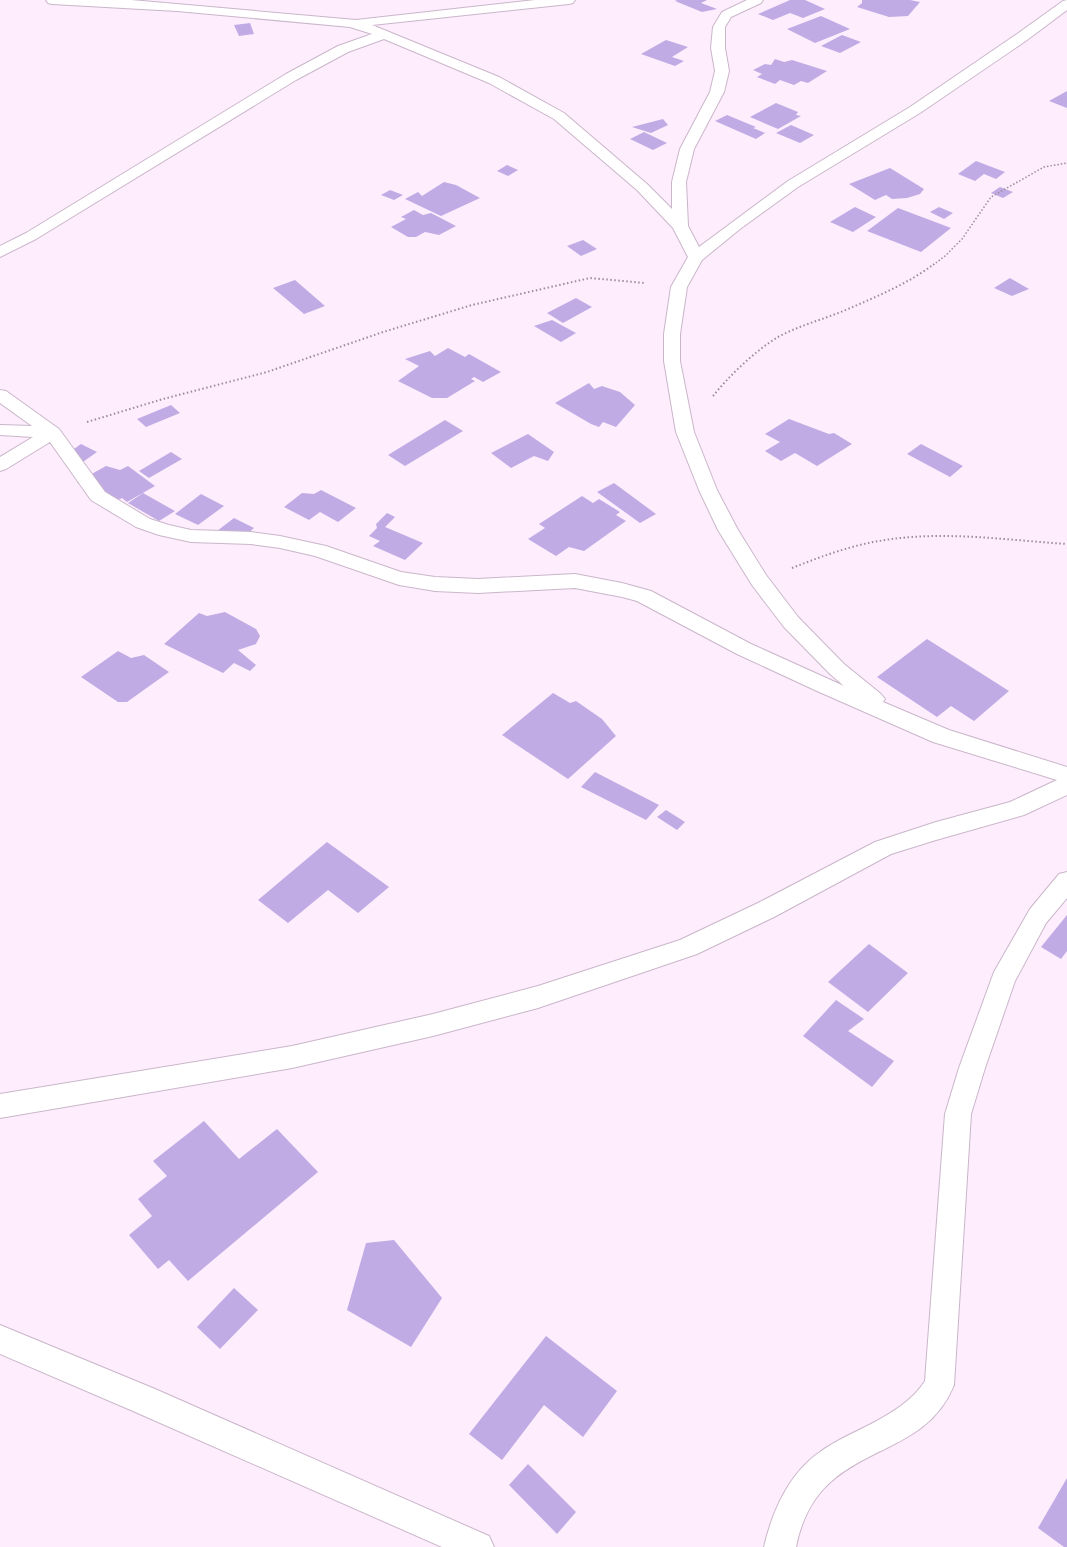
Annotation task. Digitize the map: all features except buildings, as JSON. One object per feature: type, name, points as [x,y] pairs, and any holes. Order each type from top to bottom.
[{"type":"street","points":[[52,0],[153,5],[352,23],[482,4],[569,0]]},
{"type":"street","points":[[680,226],[678,182],[687,150],[717,92],[722,71],[718,48],[719,27],[726,15],[757,0]]},
{"type":"street","points":[[899,718],[837,669],[791,622],[759,580],[728,530],[708,490],[685,432],[672,361],[672,334],[679,287],[696,257],[734,226],[793,184],[915,110],[1022,37],[1067,4]]},
{"type":"street","points":[[352,23],[384,34],[494,80],[559,116],[642,187],[680,226],[696,257]]},
{"type":"street","points":[[0,252],[38,232],[291,77],[343,49],[384,34]]},
{"type":"street","points":[[0,395],[53,433],[98,496],[143,522],[166,531],[191,536],[251,538],[280,542],[319,551],[399,578],[435,584],[478,586],[576,581],[622,590],[644,596],[744,649],[824,686],[941,736],[1067,775]]},
{"type":"street","points":[[0,430],[53,433]]},
{"type":"street","points":[[0,465],[53,433]]},
{"type":"street","points":[[0,1106],[292,1057],[433,1025],[538,997],[688,947],[766,910],[883,848],[936,830],[1016,809],[1067,785]]},
{"type":"street","points":[[780,1547],[792,1511],[806,1486],[830,1463],[903,1422],[924,1406],[939,1385],[958,1114],[972,1068],[1003,979],[1038,916],[1067,881]]},
{"type":"street","points":[[0,1339],[144,1400],[478,1547]]},
{"type":"path","points":[[685,432],[725,381],[777,338],[801,326],[848,309],[918,276],[945,256],[962,239],[991,197],[1044,167],[1067,163]]},
{"type":"path","points":[[53,433],[163,399],[267,372],[383,332],[472,305],[542,288],[590,278],[679,287]]},
{"type":"path","points":[[759,580],[844,549],[891,539],[940,537],[1067,544]]}]
